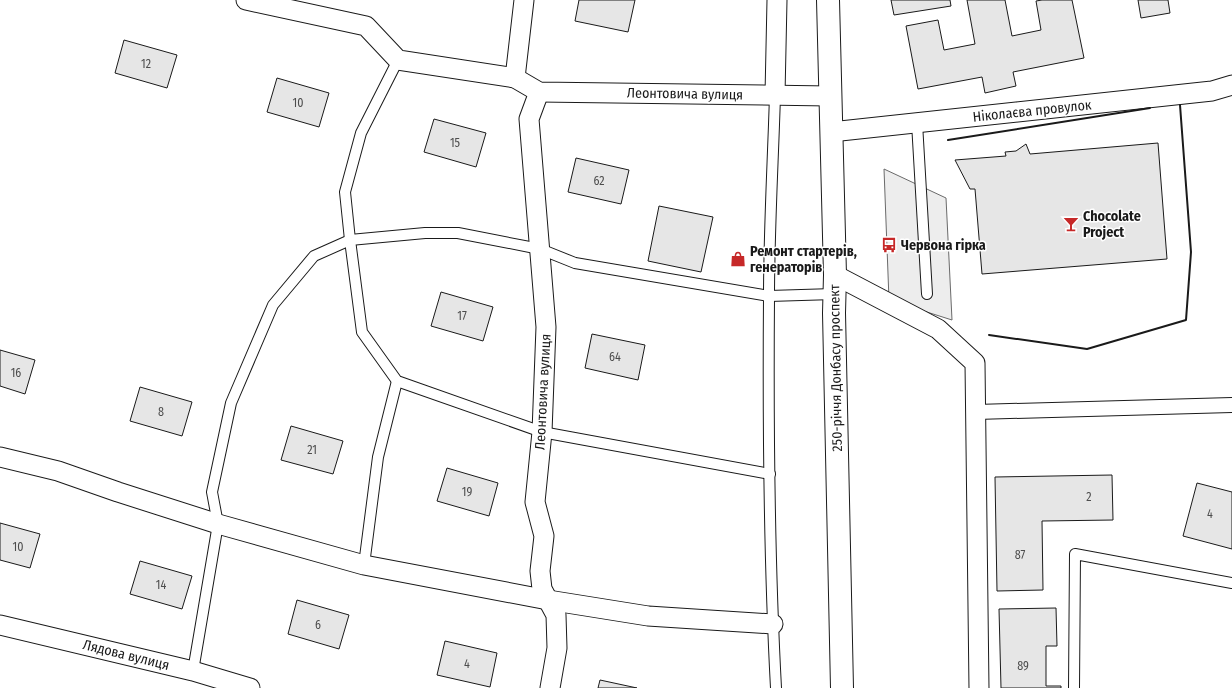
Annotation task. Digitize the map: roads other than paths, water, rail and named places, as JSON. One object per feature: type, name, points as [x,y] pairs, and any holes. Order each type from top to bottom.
[{"type":"main road","name":"250-річчя Донбасу проспект","points":[[828,0],[842,688]]},
{"type":"street","points":[[246,0],[366,26],[398,60]]},
{"type":"street","points":[[515,78],[524,0]]},
{"type":"street","points":[[775,95],[777,0]]},
{"type":"street","name":"Леонтовича вулиця","points":[[398,60],[515,78],[539,92],[830,96]]},
{"type":"street","name":"Ніколаєва провулок","points":[[831,132],[1212,91],[1232,85]]},
{"type":"street","name":"Леонтовича вулиця","points":[[539,92],[529,119],[546,327],[542,432],[535,502],[544,536],[540,572],[542,589],[556,615],[557,648],[550,688]]},
{"type":"street","points":[[834,284],[938,329],[975,364],[979,688]]},
{"type":"street","points":[[976,412],[1232,405]]},
{"type":"street","points":[[0,457],[58,471],[218,524],[364,565],[548,600],[648,616],[773,624]]},
{"type":"street","name":"Лядова вулиця","points":[[0,625],[193,671],[250,688]]},
{"type":"lane","points":[[398,60],[361,133],[346,192],[350,240],[362,332],[397,381],[542,432],[770,474]]},
{"type":"lane","points":[[775,95],[768,296],[773,624],[776,688]]},
{"type":"lane","points":[[916,123],[927,294]]},
{"type":"lane","points":[[193,671],[218,524],[212,492],[231,403],[273,305],[314,256],[350,240],[425,233],[458,233],[540,249],[575,263],[768,296],[834,284]]},
{"type":"lane","points":[[364,565],[378,457],[397,381]]},
{"type":"lane","points":[[1074,688],[1075,554],[1232,583]]},
{"type":"place","name":"Chocolate Project","points":[[1071,224]]},
{"type":"place","name":"Червона гірка","points":[[889,245]]},
{"type":"place","name":"Ремонт стартерів, генераторів","points":[[738,259]]}]
